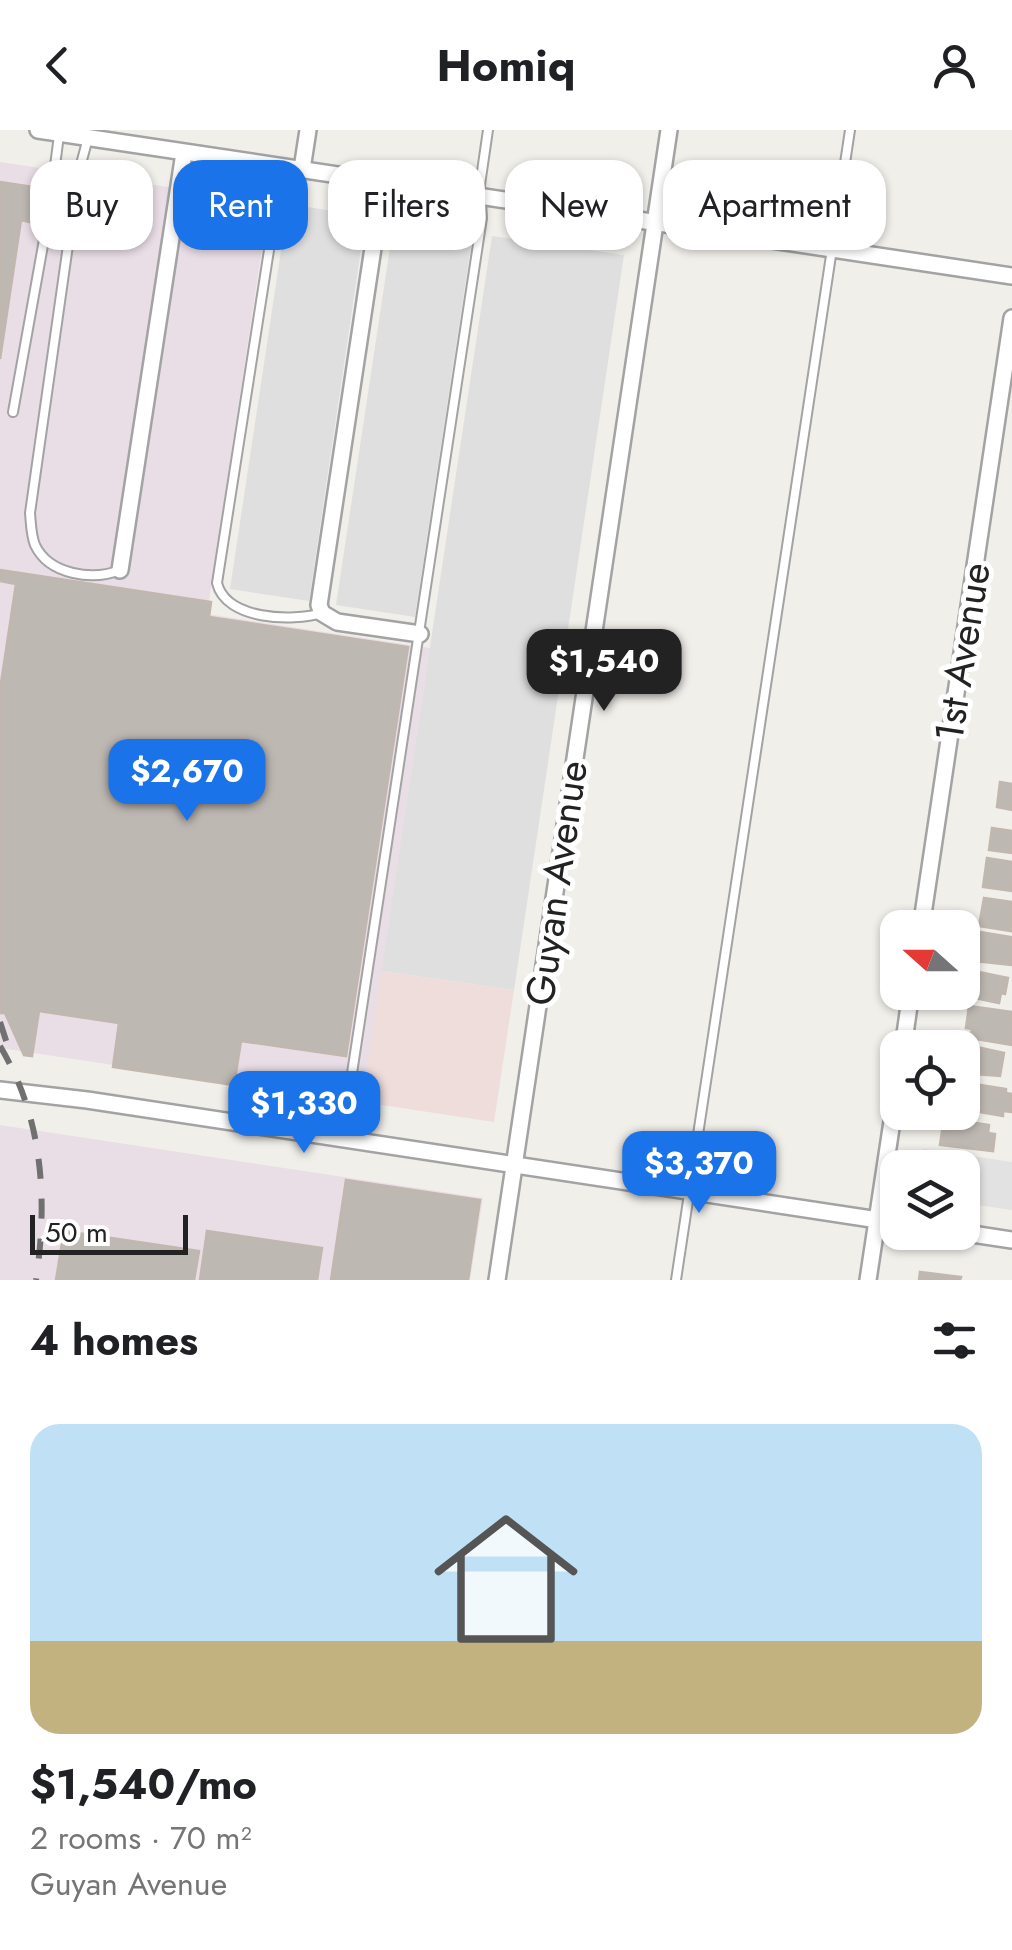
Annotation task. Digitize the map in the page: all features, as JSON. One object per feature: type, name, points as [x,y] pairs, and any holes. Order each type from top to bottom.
[{"type":"street","points":[[38,130],[88,138],[126,138],[184,153],[237,160]]},
{"type":"street","points":[[303,160],[308,130]]},
{"type":"street","name":"Guyan Avenue","points":[[497,1280],[669,130]]},
{"type":"street","points":[[120,570],[184,153]]},
{"type":"street","points":[[485,199],[663,223]]},
{"type":"street","points":[[373,250],[320,605],[322,614],[337,622],[420,634]]},
{"type":"street","points":[[832,250],[1012,276]]},
{"type":"street","name":"1st Avenue","points":[[923,910],[1012,318]]},
{"type":"street","points":[[0,1090],[880,1221]]},
{"type":"street","points":[[868,1280],[891,1130]]},
{"type":"street","points":[[980,1235],[1012,1240]]},
{"type":"lane","points":[[485,160],[488,130]]},
{"type":"lane","points":[[846,160],[850,130]]},
{"type":"lane","points":[[13,412],[60,134]]},
{"type":"lane","points":[[88,138],[78,175],[30,513],[39,551],[65,570],[99,576],[120,570]]},
{"type":"lane","points":[[269,250],[217,583],[226,600],[246,610],[295,618],[322,614]]},
{"type":"lane","points":[[342,1139],[477,250]]},
{"type":"lane","points":[[676,1280],[832,250]]},
{"type":"shaded area","points":[[0,162],[30,166],[30,250],[153,250],[153,185],[173,188],[173,250],[262,250],[207,614],[430,648],[362,1102],[0,1048]]},
{"type":"shaded area","points":[[308,207],[328,210],[328,250],[361,250],[309,601],[230,589],[281,250],[308,250]]},
{"type":"shaded area","points":[[492,236],[505,238],[505,250],[589,250],[624,255],[514,990],[381,971]]},
{"type":"shaded area","points":[[390,250],[470,250],[415,617],[336,605]]},
{"type":"shaded area","points":[[381,971],[514,990],[494,1122],[362,1102]]},
{"type":"shaded area","points":[[0,1125],[483,1198],[470,1280],[0,1280]]},
{"type":"shaded area","points":[[980,1157],[1012,1162],[1012,1210],[980,1205]]},
{"type":"building","points":[[0,182],[30,186],[30,222],[21,220],[0,359]]},
{"type":"building","points":[[0,570],[211,602],[209,617],[408,647],[346,1056],[241,1041],[234,1085],[113,1067],[119,1023],[39,1011],[32,1056],[24,1055],[5,1013],[0,1013],[0,690],[16,584],[0,581]]},
{"type":"building","points":[[1000,782],[1012,784],[1012,810],[997,807]]},
{"type":"building","points":[[992,828],[1012,831],[1012,853],[989,850]]},
{"type":"building","points":[[987,858],[1012,862],[1012,891],[983,887]]},
{"type":"building","points":[[984,898],[1012,902],[1011,931],[980,926]]},
{"type":"building","points":[[980,932],[1011,937],[1012,965],[980,962]]},
{"type":"building","points":[[980,972],[1008,978],[999,1003],[980,999]]},
{"type":"building","points":[[968,1010],[1012,1012],[1012,1045],[980,1040],[980,1030],[966,1028]]},
{"type":"building","points":[[980,1048],[1004,1053],[1000,1076],[980,1074]]},
{"type":"building","points":[[980,1085],[1006,1089],[1006,1093],[1012,1094],[1012,1112],[1003,1111],[1003,1116],[980,1112]]},
{"type":"building","points":[[980,1124],[989,1125],[988,1133],[995,1134],[993,1151],[940,1145],[942,1130],[980,1130]]},
{"type":"building","points":[[346,1180],[480,1200],[468,1280],[331,1280]]},
{"type":"building","points":[[64,1231],[199,1251],[194,1280],[56,1280]]},
{"type":"building","points":[[207,1231],[322,1248],[317,1280],[200,1280]]},
{"type":"building","points":[[920,1272],[961,1277],[919,1280]]},
{"type":"railway","points":[[0,1022],[12,1059]]},
{"type":"railway","points":[[0,1046],[25,1102],[39,1160],[41,1219],[36,1280]]}]
